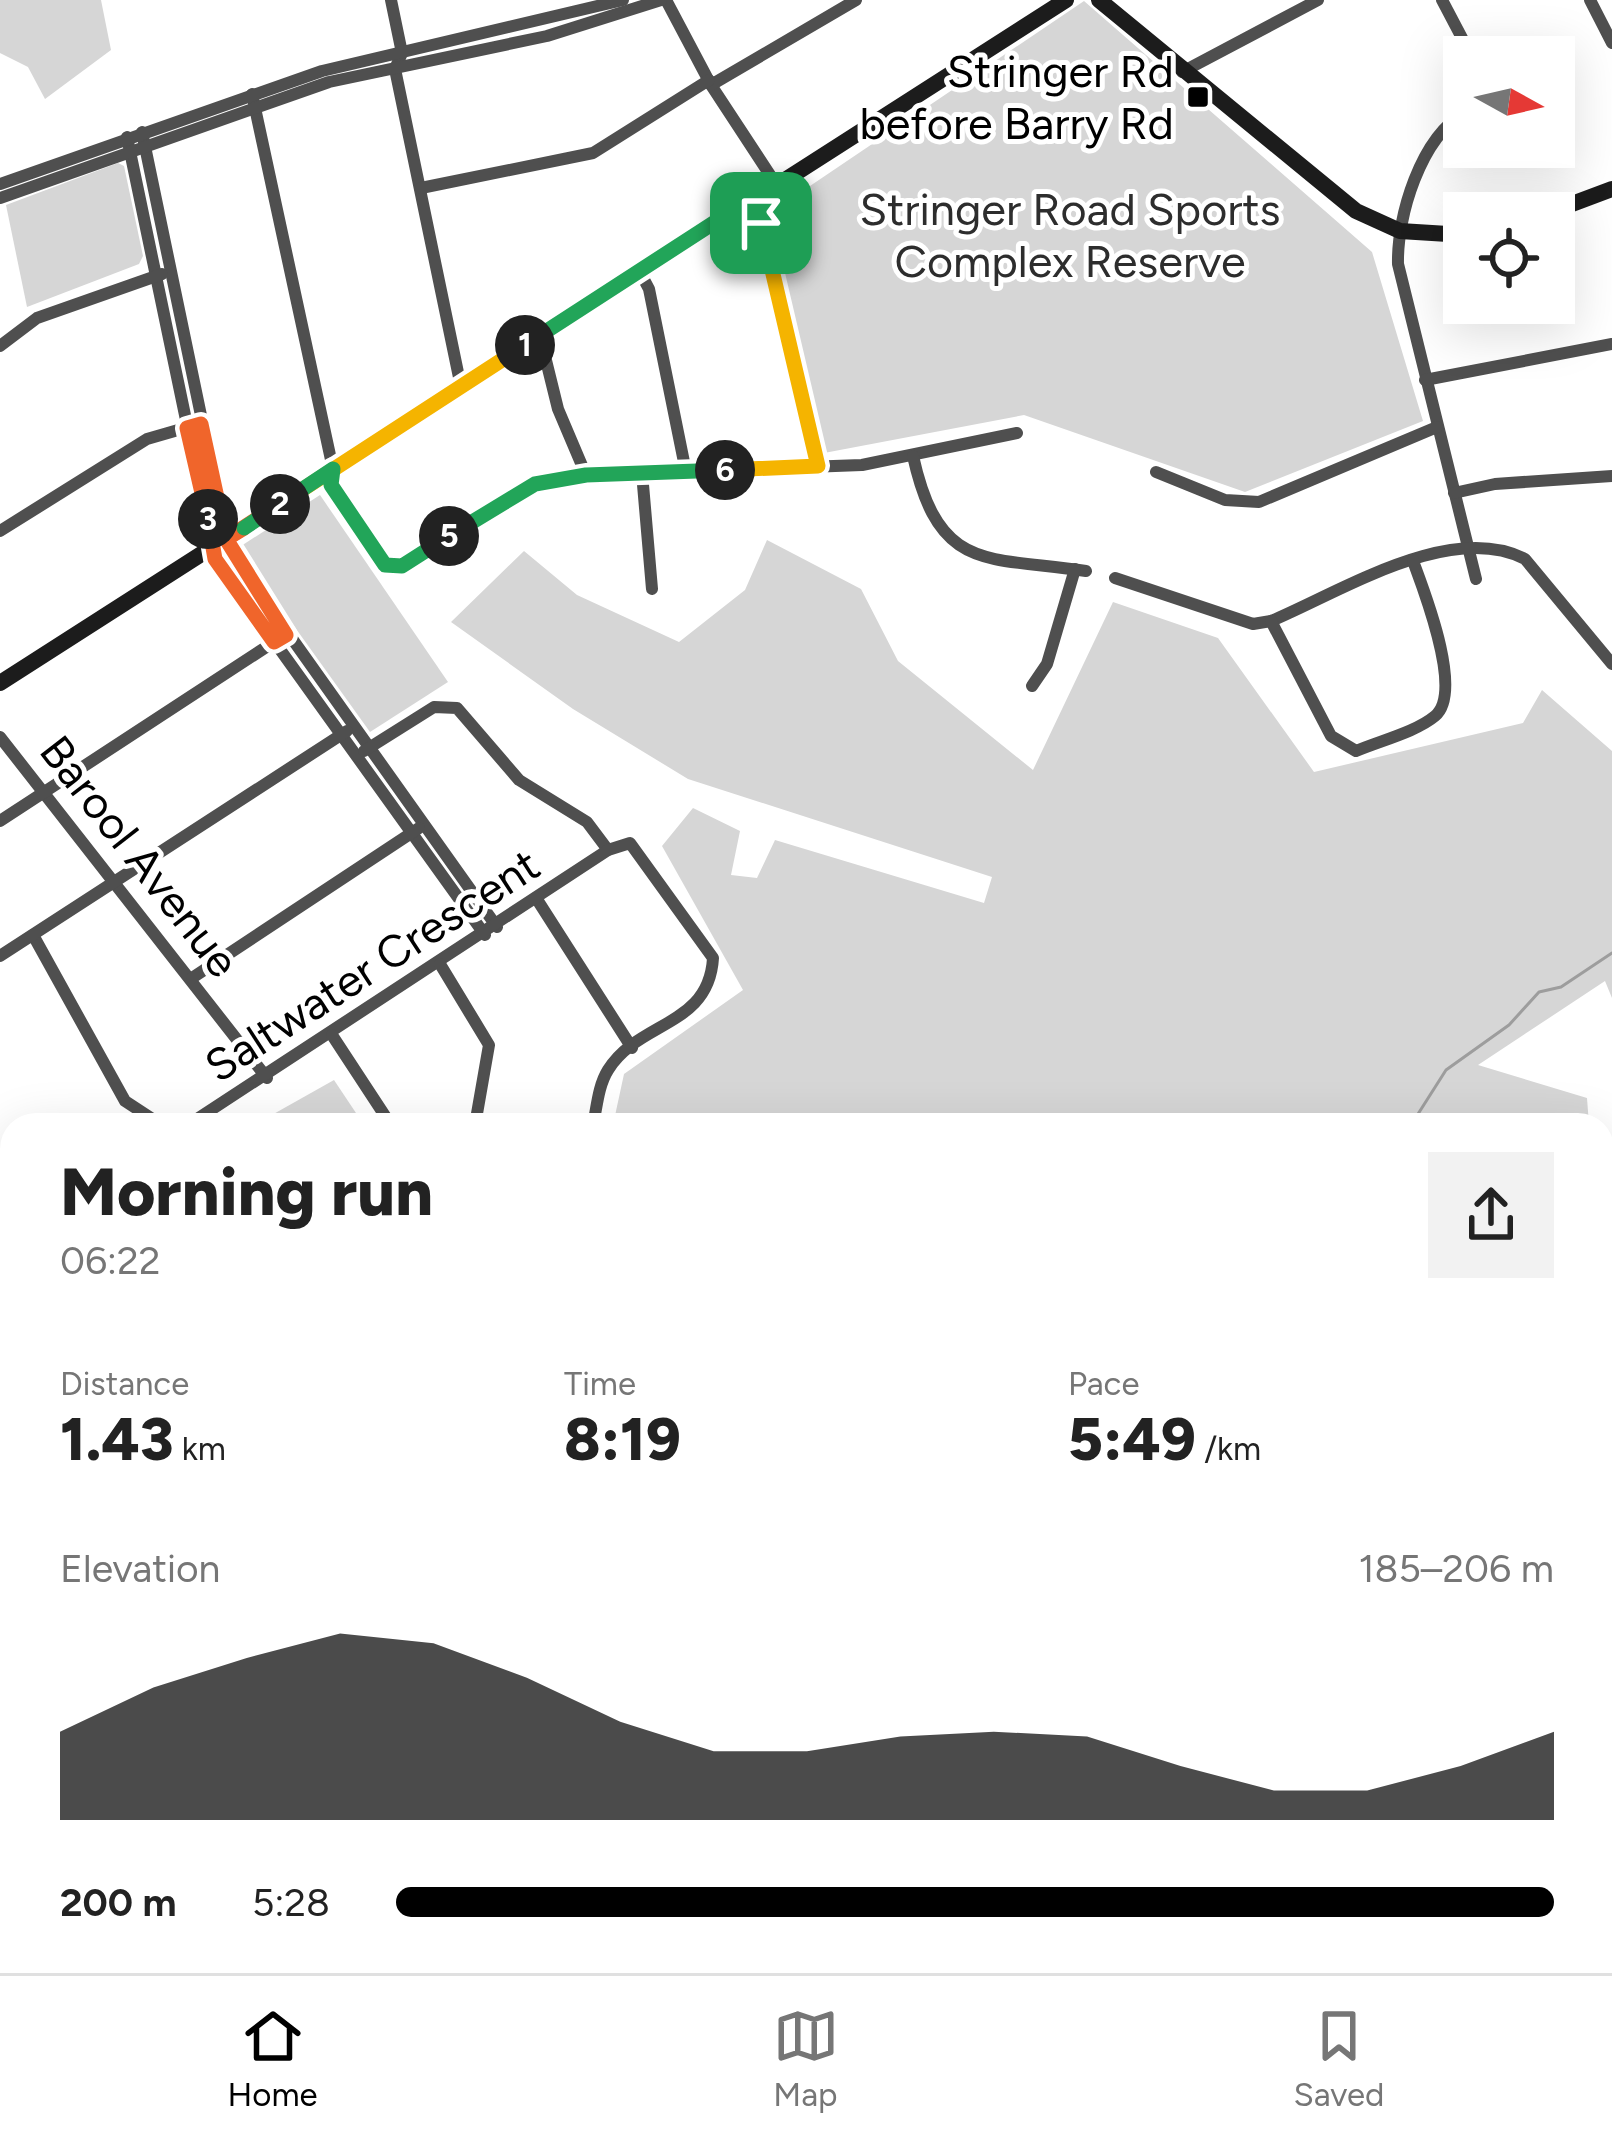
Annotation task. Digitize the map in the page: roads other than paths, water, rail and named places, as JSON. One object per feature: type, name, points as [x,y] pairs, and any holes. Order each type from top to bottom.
[{"type":"street","points":[[391,0],[402,53],[395,69],[461,387]]},
{"type":"street","points":[[0,184],[402,53],[623,0]]},
{"type":"street","points":[[253,102],[547,36],[664,0],[776,184]]},
{"type":"street","points":[[421,188],[593,153],[856,0]]},
{"type":"street","points":[[0,683],[1066,0]]},
{"type":"street","points":[[1099,0],[1342,202],[1400,231],[1443,234]]},
{"type":"street","points":[[1182,72],[1318,0]]},
{"type":"street","points":[[1442,0],[1461,36]]},
{"type":"street","points":[[1590,0],[1612,43]]},
{"type":"street","points":[[253,102],[333,469],[331,485],[385,565],[402,566],[513,494],[586,475],[818,466],[913,456],[1017,434]]},
{"type":"street","points":[[1443,127],[1400,231],[1400,278],[1476,580]]},
{"type":"street","points":[[144,139],[171,273],[194,426]]},
{"type":"street","points":[[0,198],[128,144]]},
{"type":"street","points":[[128,144],[220,543],[215,559],[280,639],[491,931]]},
{"type":"street","points":[[1575,203],[1612,189]]},
{"type":"street","points":[[749,200],[766,233],[818,466]]},
{"type":"street","points":[[640,272],[649,289],[686,472]]},
{"type":"street","points":[[0,346],[37,318],[171,273]]},
{"type":"street","points":[[540,336],[558,409],[586,475]]},
{"type":"street","points":[[1425,380],[1612,344]]},
{"type":"street","points":[[0,531],[147,439],[194,426]]},
{"type":"street","points":[[1156,472],[1225,500],[1258,502],[1437,427]]},
{"type":"street","points":[[913,456],[924,504],[953,542],[995,560],[1081,570],[1046,664],[1032,686]]},
{"type":"street","points":[[642,472],[652,589]]},
{"type":"street","points":[[1454,494],[1495,484],[1612,476]]},
{"type":"street","points":[[1115,578],[1239,622],[1271,621],[1467,543],[1506,549],[1525,559],[1612,664]]},
{"type":"street","points":[[1271,621],[1331,736],[1356,751],[1436,716],[1446,697],[1437,630],[1413,561]]},
{"type":"street","points":[[0,821],[280,639]]},
{"type":"street","points":[[363,752],[434,706],[457,709],[519,780],[582,818],[608,850]]},
{"type":"street","points":[[0,956],[347,731]]},
{"type":"street","name":"Barool Avenue","points":[[0,737],[267,1078]]},
{"type":"street","points":[[192,978],[419,828]]},
{"type":"street","name":"Saltwater Crescent","points":[[207,1113],[538,901],[608,850],[630,843],[713,958],[708,989],[701,1000],[632,1048]]},
{"type":"street","points":[[538,901],[632,1048],[605,1073],[596,1113]]},
{"type":"street","name":"Saltwater Crescent","points":[[33,934],[118,1090],[140,1113]]},
{"type":"street","points":[[440,964],[490,1045],[477,1113]]},
{"type":"street","points":[[332,1035],[384,1113]]},
{"type":"waterway","points":[[1419,1113],[1446,1070],[1509,1025],[1539,992],[1561,987],[1612,953]]},
{"type":"place","name":"Stringer Rd before Barry Rd","points":[[1198,97]]},
{"type":"park label","name":"Stringer Road Sports Complex Reserve","points":[[1070,235]]}]
